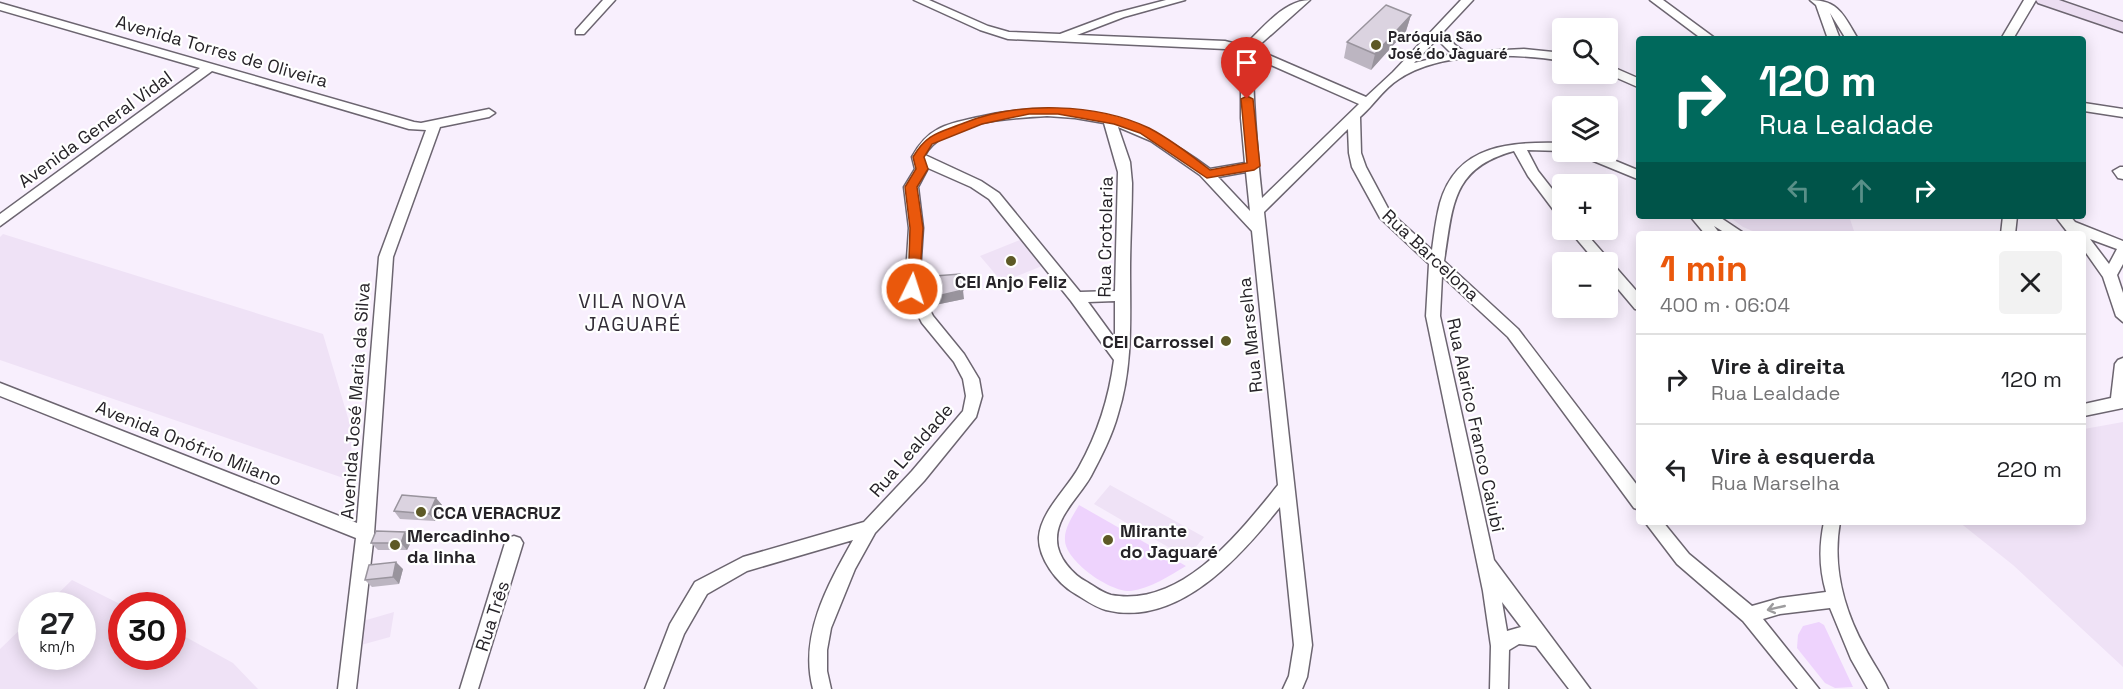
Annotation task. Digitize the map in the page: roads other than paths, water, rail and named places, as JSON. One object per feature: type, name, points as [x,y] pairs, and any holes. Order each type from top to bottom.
[{"type":"main road","points":[[2044,0],[2123,27]]},
{"type":"street","points":[[580,32],[609,0]]},
{"type":"street","points":[[920,0],[984,28],[1008,35],[1224,45],[1247,50],[1369,103]]},
{"type":"street","points":[[1059,38],[1104,20],[1179,0]]},
{"type":"street","points":[[1247,50],[1278,20],[1304,0]]},
{"type":"street","points":[[1258,210],[1369,103],[1467,0]]},
{"type":"street","points":[[1656,0],[1706,36]]},
{"type":"street","points":[[2009,36],[2030,0]]},
{"type":"street","points":[[1819,1],[1833,36]]},
{"type":"street","points":[[1819,1],[1840,16],[1850,36]]},
{"type":"street","name":"Avenida Torres de Oliveira","points":[[0,6],[413,126],[489,113]]},
{"type":"street","points":[[1104,20],[1105,38]]},
{"type":"street","points":[[1437,33],[1451,48],[1462,55]]},
{"type":"street","name":"Rua Marselha","points":[[1247,50],[1247,117],[1304,645],[1298,677],[1292,689]]},
{"type":"street","points":[[1397,74],[1462,55],[1533,53],[1552,56]]},
{"type":"street","name":"Avenida General Vidal","points":[[0,221],[211,66]]},
{"type":"street","points":[[1618,74],[1636,82]]},
{"type":"street","points":[[2086,108],[2123,113]]},
{"type":"street","points":[[1120,357],[1076,297],[994,196],[982,185],[939,169],[918,157],[927,142],[979,121],[1018,112],[1058,111],[1109,120],[1144,131],[1188,159],[1207,174],[1258,229]]},
{"type":"street","name":"Rua Barcelona","points":[[1354,116],[1355,153],[1372,196],[1385,215],[1436,264],[1488,308],[1526,348],[1636,498]]},
{"type":"street","name":"Rua Crotolaria","points":[[1109,120],[1124,165],[1120,374],[1110,416],[1075,489],[1059,510],[1048,537],[1049,547],[1060,568],[1088,594],[1102,602],[1123,607],[1146,604],[1167,596],[1212,569],[1248,536],[1286,487]]},
{"type":"street","name":"Avenida José Maria da Silva","points":[[347,689],[364,534],[387,248],[435,124]]},
{"type":"street","points":[[1518,146],[1533,173],[1552,198]]},
{"type":"street","name":"Rua Alarico Franco Caiubi","points":[[1499,689],[1500,646],[1433,316],[1436,264],[1447,202],[1461,174],[1478,159],[1518,146],[1552,147]]},
{"type":"street","name":"Rua Lealdade","points":[[822,689],[817,672],[818,642],[844,574],[869,528],[961,427],[970,412],[974,396],[971,379],[959,358],[927,319],[912,289],[916,228],[911,187],[922,169],[918,157]]},
{"type":"street","points":[[1607,162],[1636,174]]},
{"type":"street","points":[[1207,174],[1254,166]]},
{"type":"street","points":[[1700,219],[1710,231]]},
{"type":"street","points":[[1712,219],[1733,231]]},
{"type":"street","points":[[2086,232],[2123,246]]},
{"type":"street","points":[[1585,240],[1595,252]]},
{"type":"street","points":[[2086,244],[2110,275],[2123,316]]},
{"type":"street","points":[[2110,275],[2123,251]]},
{"type":"street","points":[[1618,279],[1636,299]]},
{"type":"street","points":[[1076,297],[1122,297]]},
{"type":"street","points":[[2086,410],[2120,402],[2123,364]]},
{"type":"street","name":"Avenida Onófrio Milano","points":[[0,389],[364,534]]},
{"type":"street","points":[[1655,525],[1683,559],[1749,615],[1810,689]]},
{"type":"street","points":[[1831,525],[1828,534],[1834,599],[1850,636],[1879,689]]},
{"type":"street","points":[[654,689],[676,630],[701,588],[743,565],[869,528]]},
{"type":"street","name":"Rua Três","points":[[469,689],[514,543]]},
{"type":"street","points":[[1483,555],[1511,600],[1581,689]]},
{"type":"street","points":[[1749,615],[1780,606],[1834,599]]},
{"type":"street","points":[[1500,646],[1518,635],[1541,638]]},
{"type":"place","name":"Paróquia São José do Jaguaré","points":[[1376,45]]},
{"type":"place","name":"CEI Anjo Feliz","points":[[1011,261]]},
{"type":"place","name":"CEI Carrossel","points":[[1226,341]]},
{"type":"place","name":"CCA VERACRUZ","points":[[421,512]]},
{"type":"place","name":"Mirante do Jaguaré","points":[[1108,540]]},
{"type":"place","name":"Mercadinho da linha","points":[[395,545]]},
{"type":"district","name":"VILA NOVA JAGUARÉ","points":[[633,312]]}]
